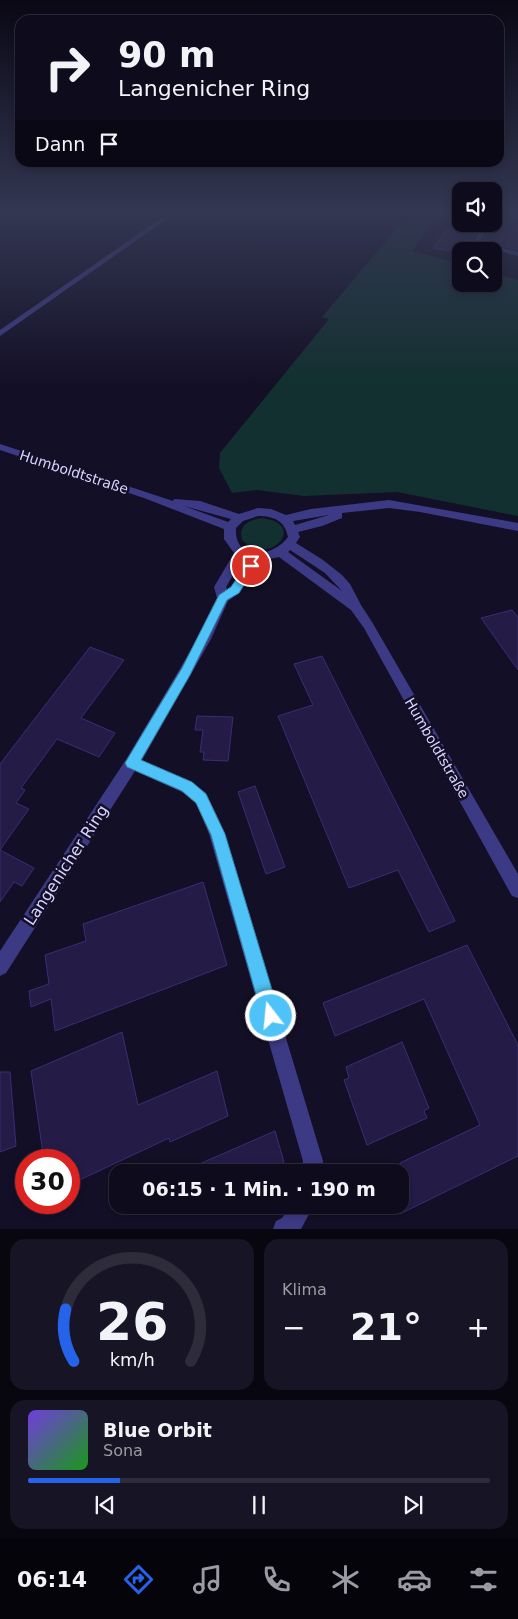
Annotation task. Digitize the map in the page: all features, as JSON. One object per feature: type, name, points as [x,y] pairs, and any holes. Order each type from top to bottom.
[{"type":"street","points":[[0,334],[89,271]]},
{"type":"street","name":"Humboldtstraße","points":[[0,447],[148,496],[230,527]]},
{"type":"street","name":"Humboldtstraße","points":[[148,496],[200,505],[239,518]]},
{"type":"street","points":[[285,519],[312,513],[389,504],[420,508],[518,527]]},
{"type":"street","points":[[293,529],[318,523],[355,508]]},
{"type":"street","points":[[258,512],[268,512],[285,519],[293,529],[294,537],[286,549],[257,557],[240,552],[230,540],[230,527],[239,518],[258,512]]},
{"type":"street","name":"Humboldtstraße","points":[[286,549],[355,607],[372,633],[518,890]]},
{"type":"street","name":"Langenicher Ring","points":[[223,598],[220,587],[240,552]]},
{"type":"street","name":"Langenicher Ring","points":[[0,967],[132,763],[198,650],[223,598],[235,590],[257,557]]},
{"type":"street","points":[[132,763],[187,787],[201,798],[218,834],[313,1164]]},
{"type":"street","points":[[284,1229],[290,1226],[297,1214]]},
{"type":"green space","points":[[361,271],[452,271],[452,292],[502,292],[502,275],[518,280],[518,516],[397,492],[304,496],[257,490],[232,493],[219,468],[220,453],[329,319],[322,317]]},
{"type":"green space","points":[[262,518],[276,522],[282,528],[283,535],[280,542],[273,547],[263,549],[253,547],[242,540],[241,535],[246,524]]},
{"type":"building","points":[[512,610],[518,617],[518,670],[481,618]]},
{"type":"building","points":[[90,647],[124,660],[81,718],[115,733],[99,757],[57,739],[21,788],[25,790],[16,803],[29,809],[0,850],[0,764]]},
{"type":"building","points":[[322,656],[455,921],[429,932],[398,870],[349,888],[278,716],[313,705],[294,664]]},
{"type":"building","points":[[197,716],[233,717],[228,761],[203,760],[204,752],[200,752],[203,730],[195,730]]},
{"type":"building","points":[[255,786],[285,867],[266,874],[238,792]]},
{"type":"building","points":[[0,850],[34,868],[22,886],[14,882],[0,902]]},
{"type":"building","points":[[203,882],[227,965],[55,1031],[51,999],[31,1007],[29,991],[49,984],[45,955],[86,941],[83,924]]},
{"type":"building","points":[[467,945],[518,1045],[518,1156],[409,1210],[409,1164],[400,1163],[480,1125],[424,999],[335,1036],[323,1003]]},
{"type":"building","points":[[122,1032],[138,1105],[217,1071],[228,1116],[170,1142],[169,1138],[114,1164],[109,1164],[109,1166],[80,1180],[80,1149],[42,1149],[31,1071]]},
{"type":"building","points":[[402,1042],[429,1108],[424,1111],[427,1118],[367,1145],[344,1080],[349,1078],[346,1067]]},
{"type":"building","points":[[0,1072],[10,1072],[16,1146],[0,1152]]},
{"type":"building","points":[[275,1131],[284,1162],[279,1164],[199,1164]]},
{"type":"route","points":[[251,566],[235,590],[223,598],[186,672],[132,763],[187,787],[201,798],[218,834],[271,1016]]}]
